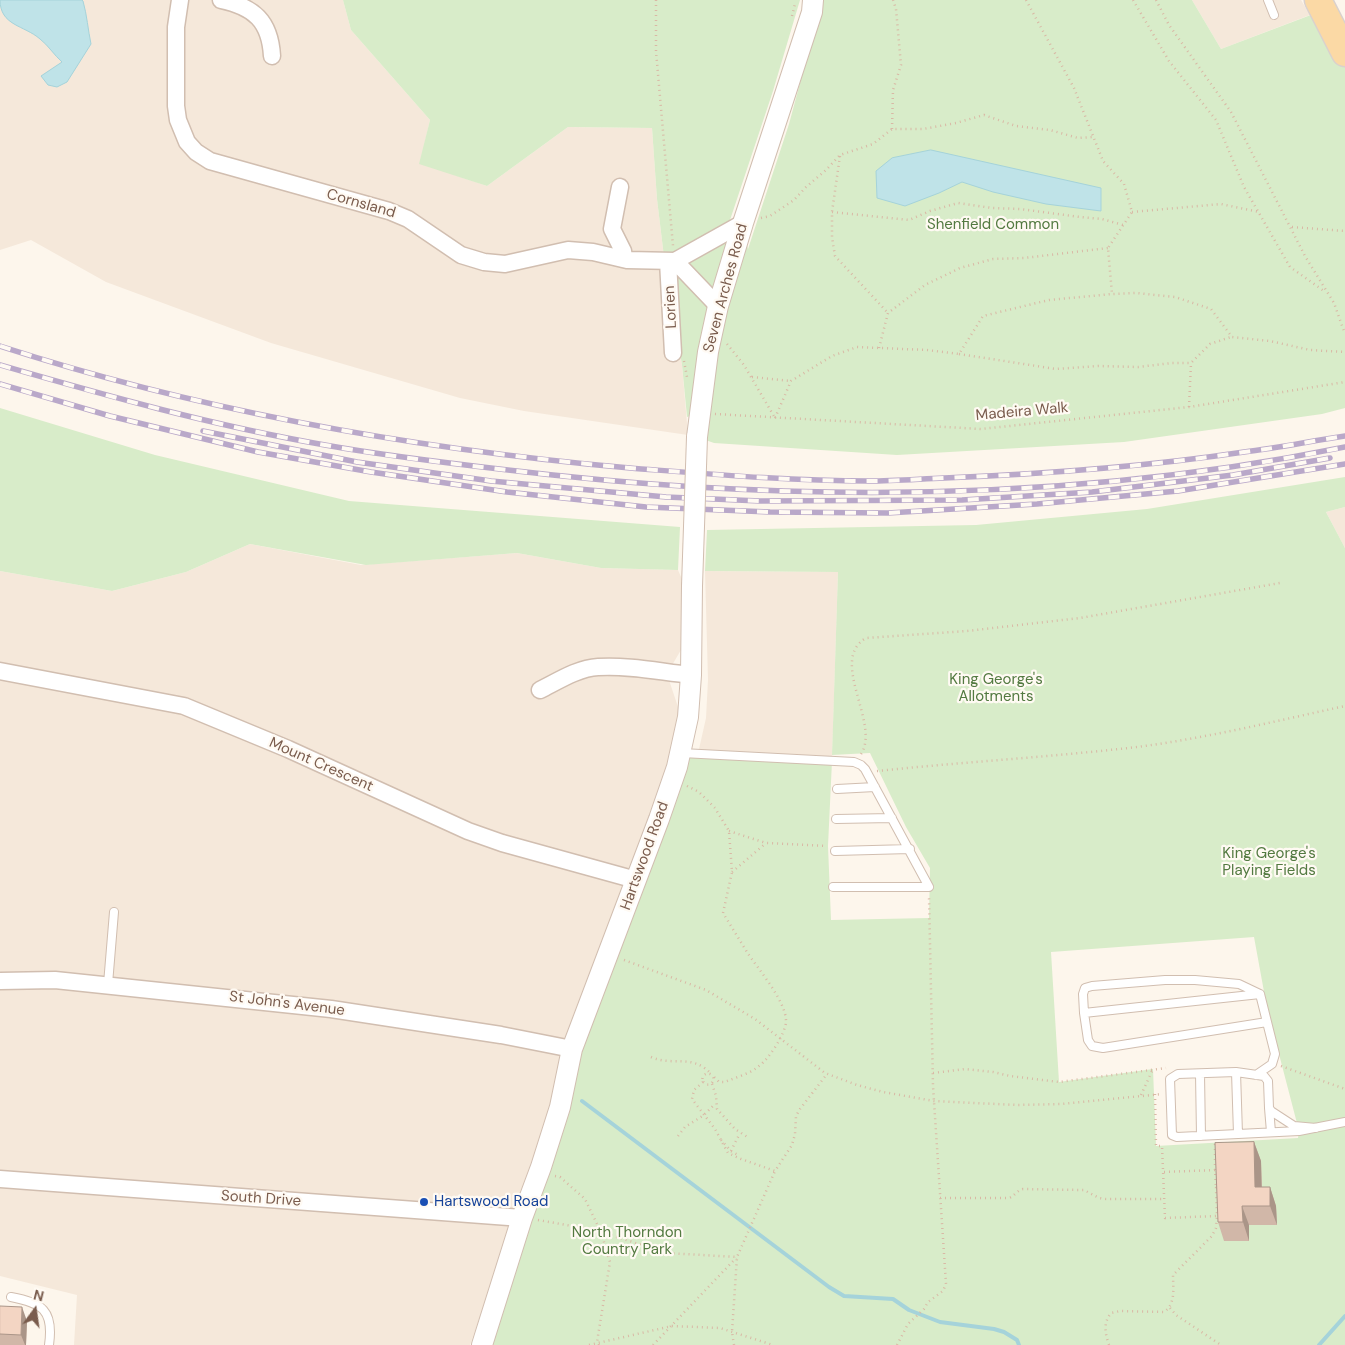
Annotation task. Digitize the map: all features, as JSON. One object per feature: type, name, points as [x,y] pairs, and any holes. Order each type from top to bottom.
[{"type":"main road","points":[[1318,0],[1345,53]]},
{"type":"street","name":"Cornsland","points":[[192,0],[180,0],[176,27],[176,106],[178,120],[187,142],[196,152],[210,161],[389,211],[408,219],[461,255],[484,262],[505,264],[568,250],[593,252],[627,260],[672,261],[743,223]]},
{"type":"street","points":[[221,0],[237,3],[261,20],[271,40],[272,56]]},
{"type":"street","name":"Seven Arches Road","points":[[692,586],[697,437],[713,326],[743,223],[812,12],[813,0]]},
{"type":"street","points":[[620,187],[612,229],[627,260]]},
{"type":"street","points":[[672,261],[718,306]]},
{"type":"street","name":"Lorien","points":[[672,261],[679,357]]},
{"type":"street","name":"Hartswood Road","points":[[482,1345],[560,1106],[572,1049],[636,880],[673,778],[680,753],[688,717],[691,676],[692,586]]},
{"type":"street","points":[[540,690],[573,674],[597,667],[631,668],[691,676]]},
{"type":"street","name":"Mount Crescent","points":[[0,671],[184,706],[288,749],[468,831],[502,843],[636,880]]},
{"type":"street","name":"St John's Avenue","points":[[0,981],[55,980],[108,984],[331,1009],[501,1035],[572,1049]]},
{"type":"street","name":"South Drive","points":[[0,1179],[522,1218]]},
{"type":"lane","points":[[1268,0],[1274,15]]},
{"type":"lane","points":[[680,753],[845,762],[858,764],[865,769],[930,887],[833,887]]},
{"type":"lane","points":[[837,789],[875,787]]},
{"type":"lane","points":[[836,819],[892,818]]},
{"type":"lane","points":[[835,851],[910,849]]},
{"type":"lane","points":[[108,984],[114,912]]},
{"type":"lane","points":[[1260,994],[1239,984],[1195,980],[1165,980],[1092,986],[1085,988],[1082,994],[1088,1040],[1092,1046],[1103,1048],[1267,1022]]},
{"type":"lane","points":[[1084,1013],[1260,994]]},
{"type":"lane","points":[[1256,1075],[1272,1064],[1275,1054],[1260,994]]},
{"type":"lane","points":[[1236,1072],[1238,1134]]},
{"type":"lane","points":[[1271,1132],[1268,1081],[1264,1076],[1236,1072],[1175,1075],[1170,1079],[1172,1135],[1177,1137],[1299,1131],[1345,1122]]},
{"type":"lane","points":[[1200,1074],[1201,1136]]},
{"type":"lane","points":[[1269,1108],[1294,1126],[1316,1128]]},
{"type":"lane","points":[[11,1296],[40,1306],[45,1311],[50,1324],[48,1345]]},
{"type":"path","points":[[656,0],[656,51],[672,261]]},
{"type":"path","points":[[892,130],[894,90],[901,65],[896,9],[893,0]]},
{"type":"path","points":[[1026,0],[1074,88],[1103,161],[1124,184],[1132,212]]},
{"type":"path","points":[[1133,0],[1170,61],[1216,120],[1244,187],[1290,267],[1325,292]]},
{"type":"path","points":[[1156,0],[1169,25],[1232,112],[1325,292],[1334,304],[1345,334]]},
{"type":"path","points":[[743,223],[770,216],[794,200],[840,155],[873,144],[892,130],[923,129],[956,123],[984,115],[1016,126],[1050,130],[1078,138],[1094,137]]},
{"type":"path","points":[[840,155],[832,212],[832,237],[835,256],[888,313]]},
{"type":"path","points":[[832,212],[909,220],[930,211],[958,203],[1102,219],[1123,224]]},
{"type":"path","points":[[1112,294],[1108,248],[1132,212],[1221,204],[1259,212]]},
{"type":"path","points":[[1291,227],[1345,231]]},
{"type":"path","points":[[879,348],[888,313],[925,285],[960,268],[993,259],[1024,258],[1108,248]]},
{"type":"path","points":[[959,354],[983,316],[1048,300],[1112,294],[1136,293],[1174,298],[1211,309],[1232,337]]},
{"type":"path","points":[[713,326],[744,365],[775,418]]},
{"type":"path","points":[[1189,407],[1192,363],[1210,344],[1232,337],[1270,341],[1310,350],[1345,352]]},
{"type":"path","points":[[775,418],[791,382],[832,356],[856,347],[927,350],[1056,369],[1098,366],[1138,367],[1192,363]]},
{"type":"path","points":[[679,357],[688,379]]},
{"type":"path","points":[[752,377],[791,382]]},
{"type":"path","name":"Madeira Walk","points":[[700,412],[981,429],[1189,407],[1345,382]]},
{"type":"path","points":[[845,762],[858,757],[862,753],[867,739],[866,728],[856,695],[852,662],[858,642],[866,638],[967,631],[1080,618],[1280,583]]},
{"type":"path","points":[[865,769],[874,772],[1138,747],[1222,733],[1345,706]]},
{"type":"path","points":[[651,1057],[664,1061],[697,1063],[719,1082],[725,1082],[759,1066],[781,1038],[786,1027],[782,1006],[767,979],[723,913],[732,872],[729,831],[715,808],[699,792],[673,778]]},
{"type":"path","points":[[729,831],[766,843],[828,846]]},
{"type":"path","points":[[732,872],[766,843]]},
{"type":"path","points":[[897,1345],[908,1324],[924,1309],[928,1302],[942,1291],[946,1284],[934,1101],[930,887]]},
{"type":"path","points":[[608,955],[706,990],[755,1019],[827,1074],[857,1086],[934,1101],[1017,1105],[1060,1104],[1170,1093]]},
{"type":"path","points":[[1272,1064],[1304,1073],[1345,1089]]},
{"type":"path","points":[[933,1073],[965,1069],[1059,1082],[1173,1068]]},
{"type":"path","points":[[1140,1095],[1153,1069]]},
{"type":"path","points":[[734,1345],[732,1332],[738,1257],[776,1171],[792,1145],[796,1134],[796,1116],[827,1074]]},
{"type":"path","points":[[712,1075],[704,1076],[703,1082],[694,1090],[692,1099],[725,1149],[734,1157],[776,1171]]},
{"type":"path","points":[[712,1075],[714,1081],[712,1084],[716,1096],[715,1104],[720,1114],[748,1138]]},
{"type":"path","points":[[703,1082],[708,1085],[712,1084]]},
{"type":"path","points":[[1155,1094],[1156,1146],[1162,1146],[1165,1218],[1217,1216]]},
{"type":"path","points":[[678,1136],[685,1127],[704,1115],[715,1104]]},
{"type":"path","points":[[731,1151],[740,1133]]},
{"type":"path","points":[[720,1140],[731,1151],[738,1154]]},
{"type":"path","points":[[1109,1345],[1105,1335],[1105,1326],[1106,1319],[1111,1312],[1164,1312],[1170,1308],[1172,1303],[1173,1276],[1212,1236],[1216,1228],[1217,1216],[1214,1143]]},
{"type":"path","points":[[1163,1172],[1215,1170]]},
{"type":"path","points":[[553,1175],[560,1177],[585,1199],[601,1232],[610,1262],[598,1344]]},
{"type":"path","points":[[1216,1188],[1220,1188],[1221,1196]]},
{"type":"path","points":[[940,1198],[1009,1198],[1014,1196],[1019,1190],[1032,1189],[1084,1190],[1099,1198],[1106,1199],[1164,1199]]},
{"type":"path","points":[[522,1218],[601,1232],[667,1253],[738,1257]]},
{"type":"path","points":[[654,1345],[738,1257]]},
{"type":"path","points":[[1170,1308],[1176,1315],[1221,1345]]},
{"type":"path","points":[[589,1345],[672,1326],[720,1328],[773,1345]]},
{"type":"shaded area","points":[[0,0],[343,0],[351,30],[430,120],[420,163],[487,186],[568,127],[652,128],[657,199],[664,257],[682,365],[688,435],[524,411],[460,398],[271,343],[106,282],[31,240],[0,250]]},
{"type":"shaded area","points":[[1192,0],[1301,0],[1310,15],[1221,49]]},
{"type":"shaded area","points":[[1345,507],[1345,548],[1326,512]]},
{"type":"shaded area","points":[[250,544],[361,565],[517,553],[601,568],[678,570],[685,586],[685,643],[671,667],[670,683],[681,716],[660,802],[470,1345],[74,1345],[77,1295],[0,1276],[0,571],[112,591],[186,572]]},
{"type":"shaded area","points":[[705,571],[838,572],[832,761],[697,758],[706,718],[708,680]]},
{"type":"green space","name":"Shenfield Common","points":[[343,0],[800,0],[773,91],[726,232],[743,223],[748,249],[789,124],[821,0],[1192,0],[1221,49],[1324,10],[1345,53],[1345,408],[1322,414],[1124,442],[897,455],[714,443],[697,437],[699,413],[687,417],[682,365],[664,257],[657,199],[652,128],[568,127],[487,186],[419,164],[430,120],[351,30]]},
{"type":"green space","points":[[0,408],[155,455],[349,501],[680,527],[678,570],[601,568],[517,553],[366,565],[250,544],[186,572],[112,591],[0,571]]},
{"type":"green space","points":[[1345,477],[1345,507],[1326,512],[1345,548],[1345,1345],[482,1345],[680,753],[832,761],[828,846],[831,920],[929,918],[930,868],[906,827],[870,753],[832,755],[838,572],[705,571],[707,530],[976,525],[1147,509]],"holes":[[[1254,937],[1267,1008],[1299,1131],[1298,1138],[1156,1146],[1153,1069],[1059,1082],[1051,952]]]},
{"type":"water","points":[[0,0],[83,1],[91,44],[67,82],[57,87],[48,85],[41,76],[62,62],[34,34],[8,20],[1,9]]},
{"type":"water","points":[[931,150],[1101,188],[1101,211],[1046,204],[993,192],[962,182],[905,206],[877,198],[876,171],[892,158]]},
{"type":"building","points":[[1254,1142],[1255,1187],[1270,1187],[1270,1206],[1242,1206],[1243,1222],[1218,1222],[1215,1143]]},
{"type":"building","points":[[0,1306],[22,1307],[21,1335],[0,1334]]},
{"type":"waterway","points":[[582,1101],[829,1287],[844,1296],[893,1299],[909,1310],[940,1322],[1004,1332],[1017,1340],[1019,1345]]},
{"type":"waterway","points":[[1319,1345],[1345,1316]]},
{"type":"railway","points":[[0,346],[155,390],[233,409],[312,425],[470,450],[550,460],[749,477],[878,481],[1056,472],[1132,466],[1206,457],[1269,449],[1345,436]]},
{"type":"railway","points":[[0,365],[202,420],[348,449],[508,470],[613,481],[717,488],[822,492],[928,492],[1033,488],[1137,479],[1241,465],[1345,447]]},
{"type":"railway","points":[[0,384],[110,416],[258,452],[371,472],[507,492],[646,507],[770,512],[888,513],[1037,504],[1178,491],[1345,464]]},
{"type":"railway","points":[[203,431],[357,462],[491,481],[666,497],[760,501],[962,500],[1092,492],[1233,475],[1330,458]]},
{"type":"place","name":"Hartswood Road","points":[[424,1202]]},
{"type":"park label","name":"King George's Allotments","points":[[996,688]]},
{"type":"park label","name":"King George's Playing Fields","points":[[1269,862]]},
{"type":"park label","name":"North Thorndon Country Park","points":[[627,1242]]}]
